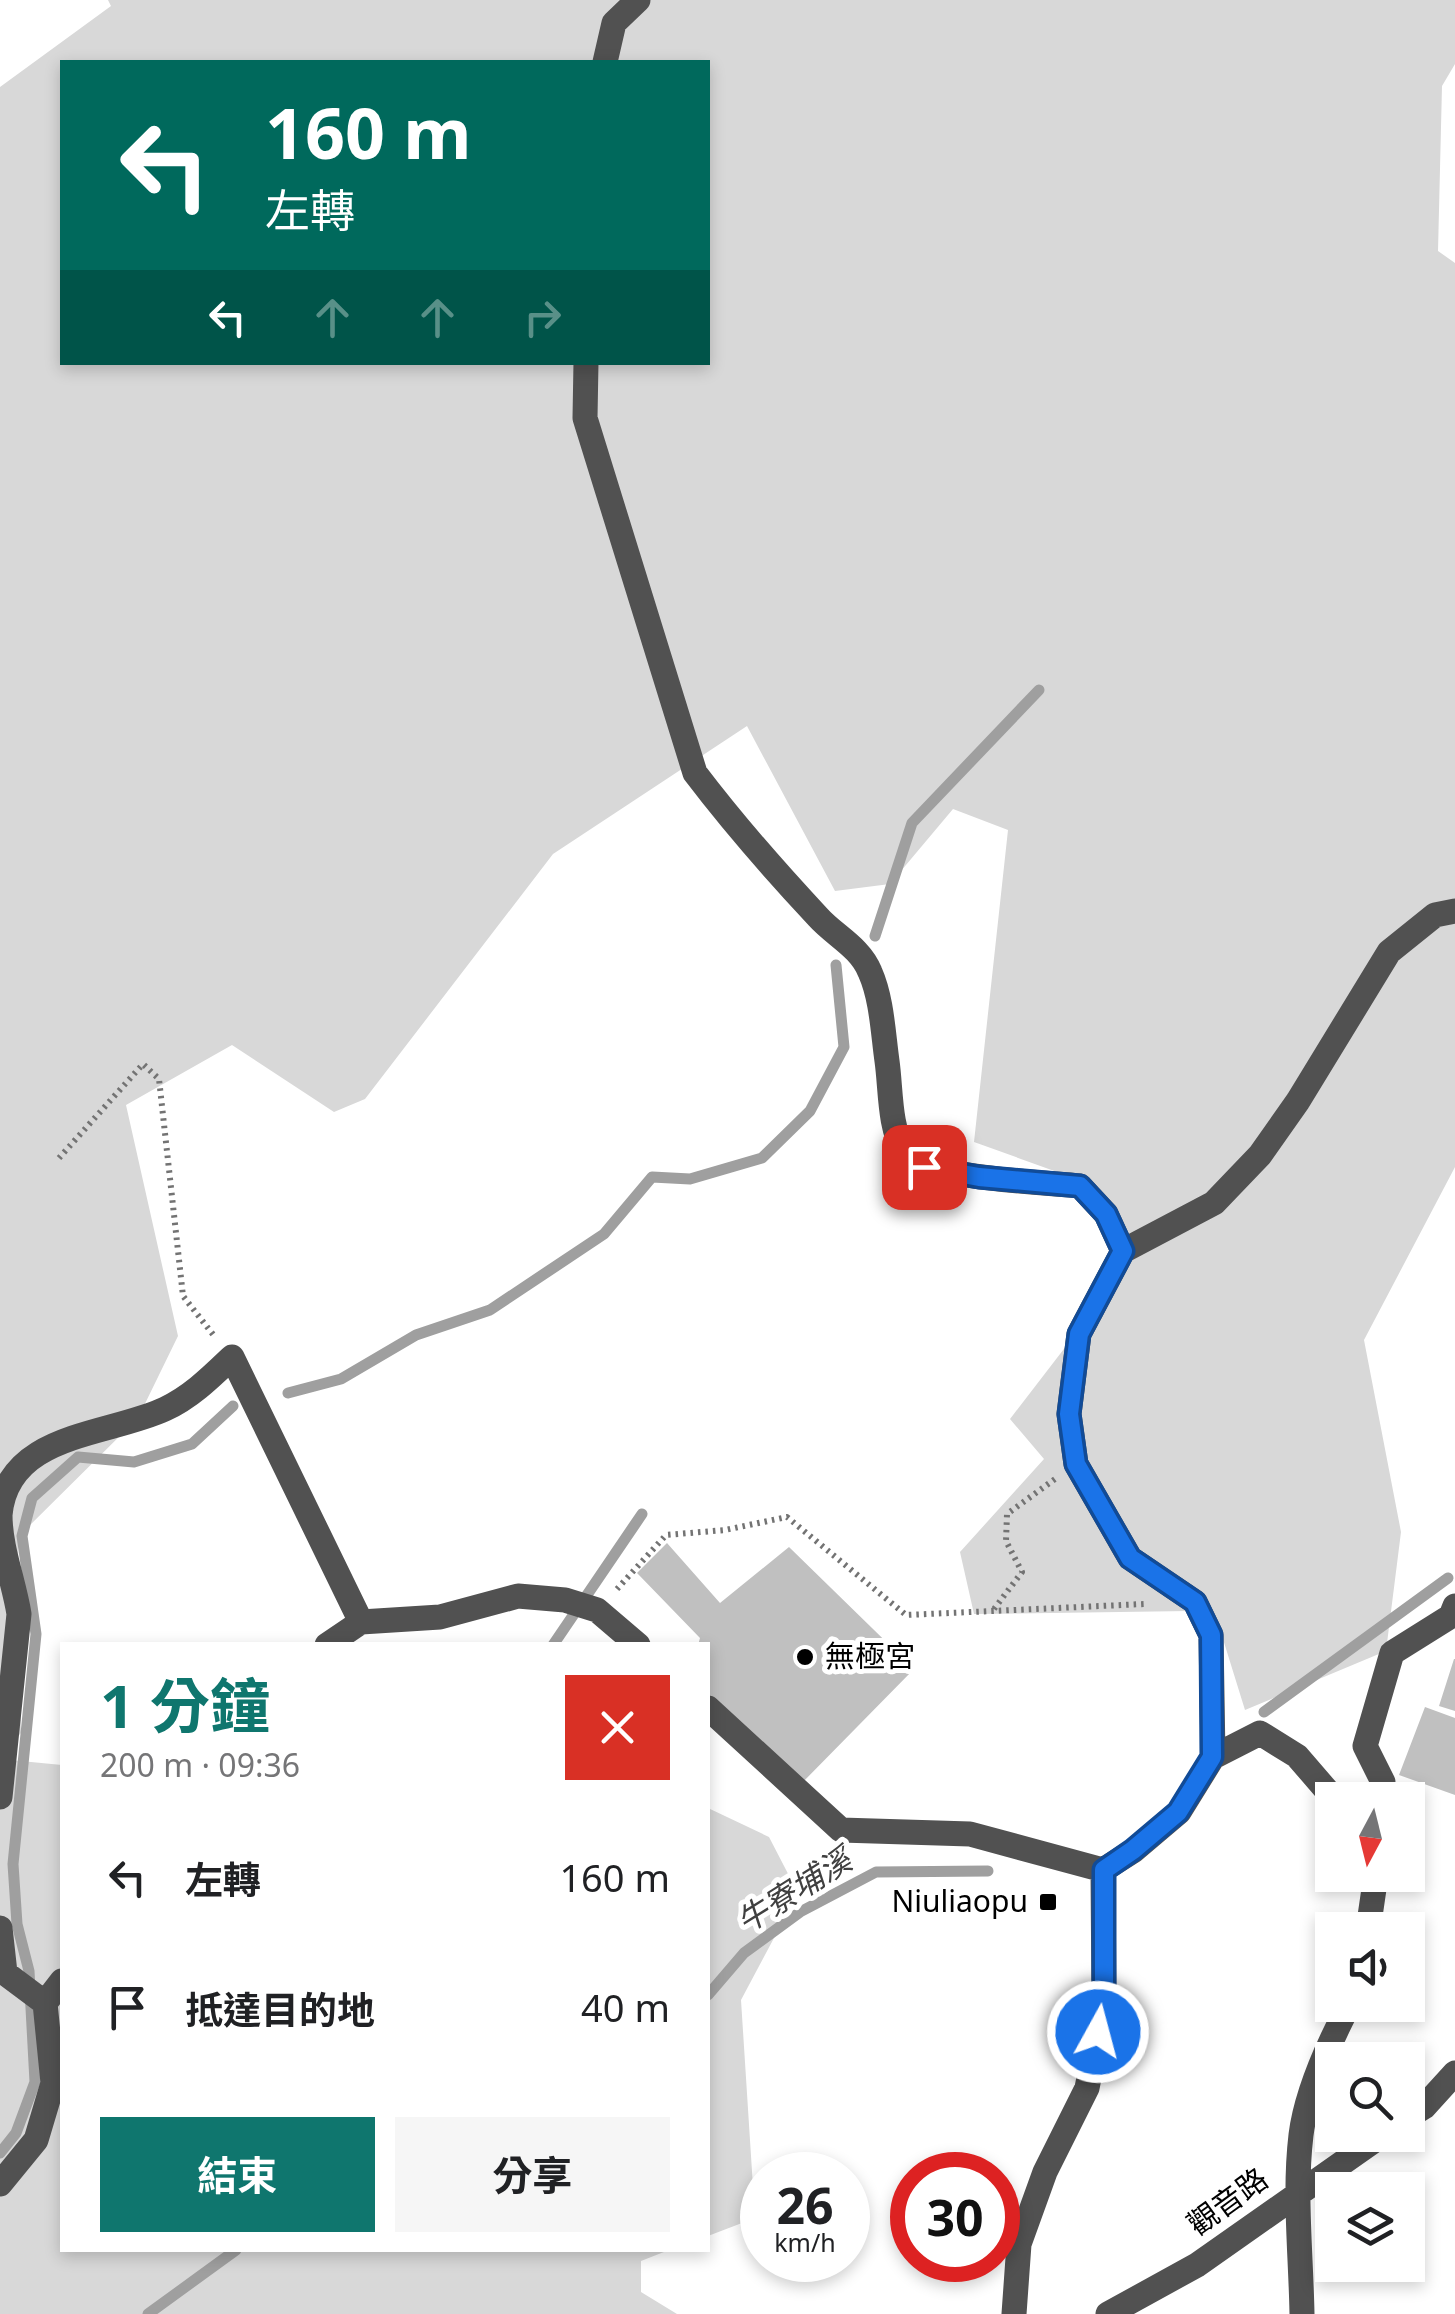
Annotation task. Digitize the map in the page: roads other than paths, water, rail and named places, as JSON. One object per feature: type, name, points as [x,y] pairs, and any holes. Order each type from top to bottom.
[{"type":"street","points":[[605,60],[614,23],[638,0]]},
{"type":"street","points":[[586,365],[585,418],[695,772],[822,922],[856,950],[870,972],[882,1019],[895,1122],[905,1152],[924,1167],[979,1177],[1080,1186],[1106,1214],[1123,1251]]},
{"type":"street","points":[[1212,1757],[1211,1635],[1195,1602],[1130,1558],[1076,1464],[1069,1414],[1079,1334],[1123,1251],[1214,1203],[1249,1167],[1298,1101],[1389,952],[1435,915],[1455,911]]},
{"type":"street","points":[[0,1796],[19,1614],[0,1514],[12,1476],[48,1446],[164,1410],[197,1390],[232,1357],[362,1622]]},
{"type":"street","points":[[332,1642],[362,1622],[440,1616],[518,1596],[565,1600],[597,1610],[634,1642]]},
{"type":"street","points":[[1383,1782],[1365,1746],[1392,1653],[1452,1616],[1455,1606]]},
{"type":"street","points":[[710,1710],[841,1830],[970,1834],[1104,1870],[1178,1812],[1212,1757],[1260,1733],[1297,1756],[1319,1782]]},
{"type":"street","points":[[1014,2314],[1019,2244],[1046,2172],[1087,2088],[1101,2020],[1104,1870]]},
{"type":"street","points":[[0,1928],[5,1973],[45,2003]]},
{"type":"street","points":[[0,2184],[36,2140],[53,2084],[45,2003],[60,1984]]},
{"type":"street","points":[[1302,2314],[1298,2192],[1301,2132],[1328,2044],[1340,2022]]},
{"type":"street","points":[[1425,2105],[1455,2074]]},
{"type":"street","name":"觀音路","points":[[1108,2314],[1197,2265],[1357,2152]]},
{"type":"waterway","points":[[875,936],[912,823],[1039,690]]},
{"type":"waterway","points":[[288,1393],[341,1379],[416,1335],[490,1310],[604,1234],[652,1177],[690,1179],[762,1158],[810,1111],[844,1047],[836,965]]},
{"type":"waterway","points":[[0,2153],[16,2133],[35,2082],[29,1971],[17,1924],[13,1864],[36,1634],[22,1536],[32,1498],[78,1457],[134,1462],[192,1444],[233,1406]]},
{"type":"waterway","points":[[555,1642],[642,1514]]},
{"type":"waterway","name":"牛寮埔溪","points":[[1264,1712],[1448,1578]]},
{"type":"waterway","name":"牛寮埔溪","points":[[710,1993],[744,1953],[800,1912],[876,1872],[988,1871]]},
{"type":"waterway","name":"牛寮埔溪","points":[[148,2314],[233,2252]]},
{"type":"place","name":"無極宮","points":[[805,1657]]},
{"type":"place","name":"Niuliaopu","points":[[1048,1902]]}]
